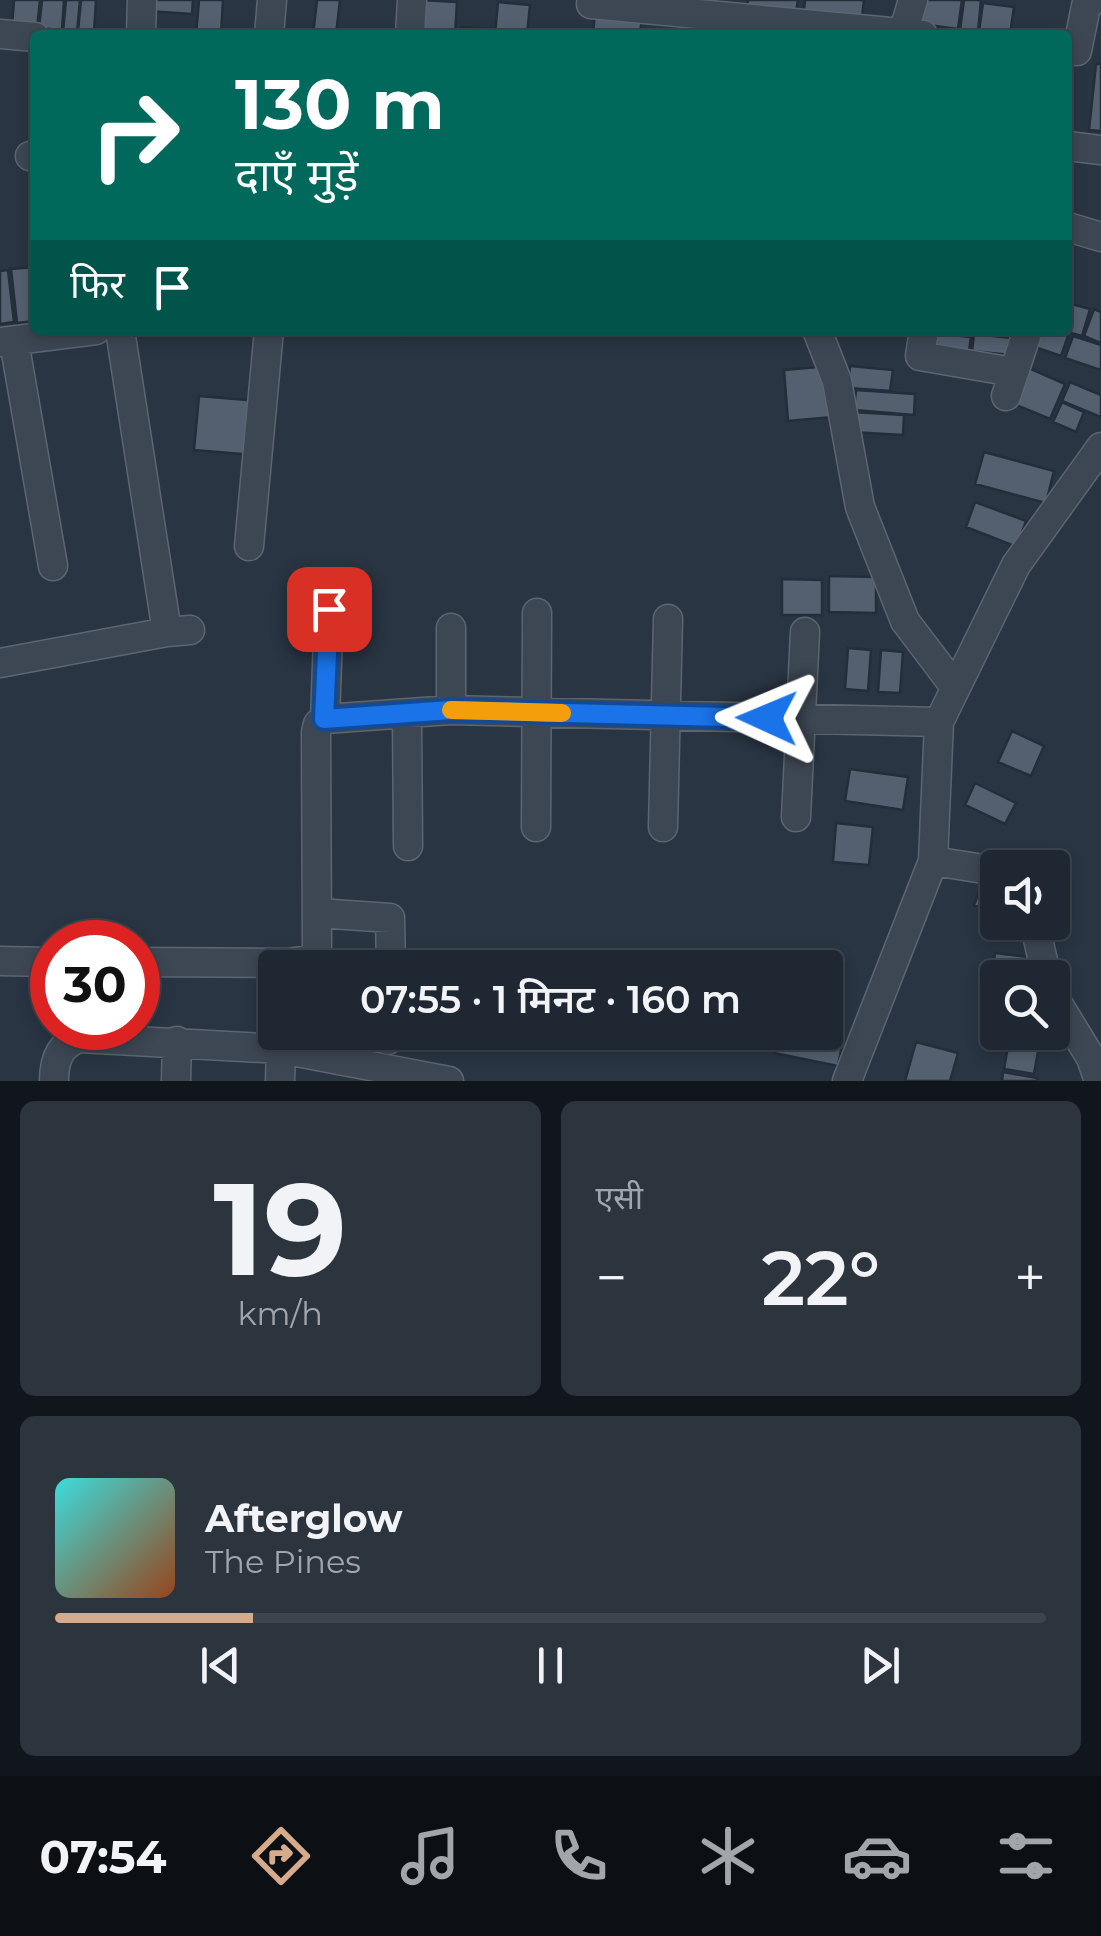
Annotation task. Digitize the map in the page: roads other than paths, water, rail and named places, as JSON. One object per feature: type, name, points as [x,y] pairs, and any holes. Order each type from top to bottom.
[{"type":"street","points":[[141,30],[142,0]]},
{"type":"street","points":[[270,30],[272,0]]},
{"type":"street","points":[[410,30],[412,0]]},
{"type":"street","points":[[913,0],[913,30]]},
{"type":"street","points":[[1082,52],[1086,6],[1094,0]]},
{"type":"street","points":[[591,4],[799,12],[892,30]]},
{"type":"street","points":[[0,34],[30,37]]},
{"type":"street","points":[[1072,146],[1101,150]]},
{"type":"street","points":[[1072,228],[1101,237]]},
{"type":"street","points":[[52,566],[7,342],[58,335]]},
{"type":"street","points":[[0,663],[178,631],[121,335]]},
{"type":"street","points":[[249,546],[269,335]]},
{"type":"street","points":[[819,335],[837,382],[860,507],[904,621],[955,687]]},
{"type":"street","points":[[923,335],[920,356],[1009,384],[1026,335]]},
{"type":"street","points":[[847,1081],[932,861],[939,722],[1016,564],[1101,447]]},
{"type":"street","points":[[317,950],[316,732],[324,719],[329,609]]},
{"type":"street","points":[[536,827],[537,613]]},
{"type":"street","points":[[663,828],[668,619]]},
{"type":"street","points":[[451,628],[451,710]]},
{"type":"street","points":[[796,817],[806,632]]},
{"type":"street","points":[[324,719],[451,710],[939,722]]},
{"type":"street","points":[[407,714],[408,846]]},
{"type":"street","points":[[932,861],[980,868]]},
{"type":"street","points":[[318,914],[390,918],[390,950]]},
{"type":"street","points":[[0,962],[30,962]]},
{"type":"street","points":[[160,962],[258,963]]},
{"type":"street","points":[[1070,1023],[1092,1058],[1098,1081]]},
{"type":"street","points":[[54,1081],[59,1051],[79,1038],[258,1046]]},
{"type":"street","points":[[176,1081],[177,1041]]},
{"type":"street","points":[[280,1081],[281,1050]]},
{"type":"street","points":[[289,1050],[392,1076],[449,1081]]}]
